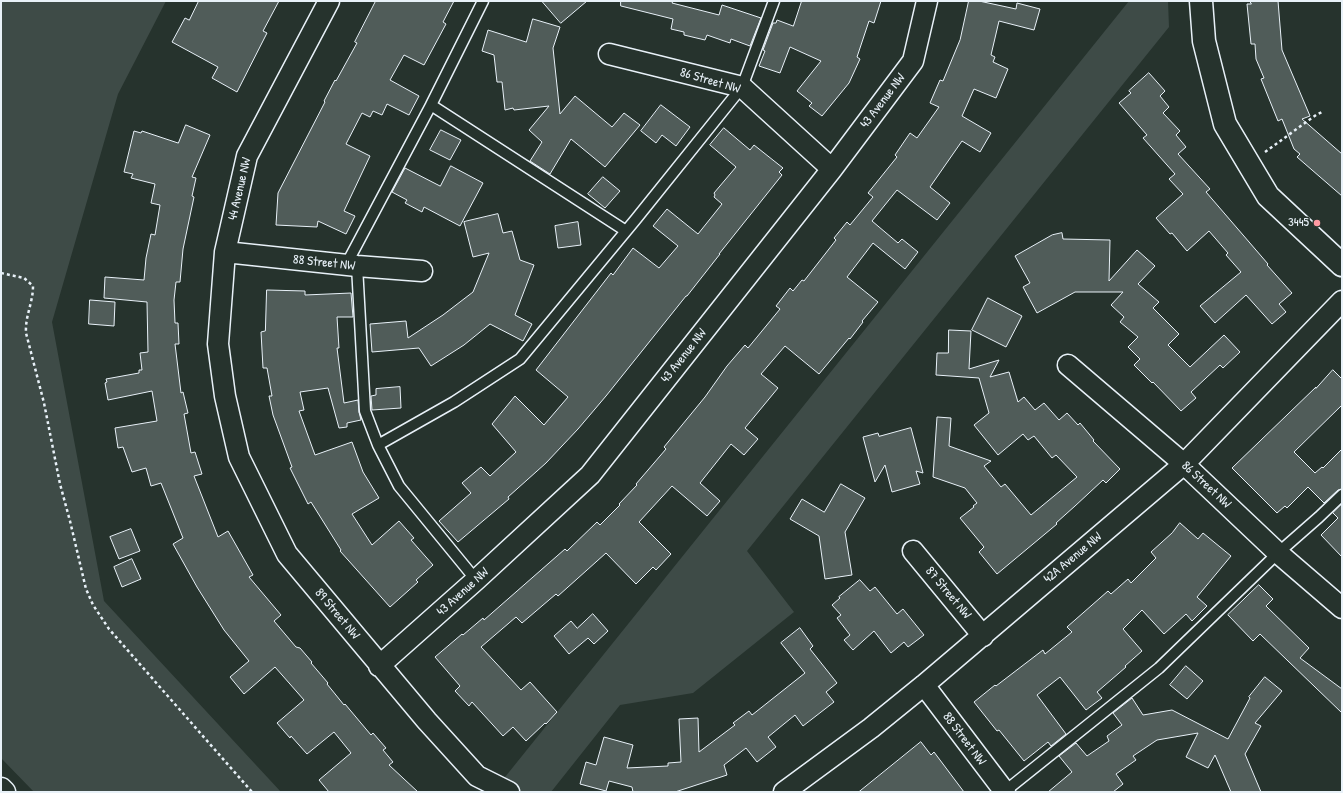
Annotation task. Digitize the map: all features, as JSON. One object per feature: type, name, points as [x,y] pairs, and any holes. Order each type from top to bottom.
[{"type":"street","name":"44 Avenue NW","points":[[225,396],[218,344],[225,252],[247,156],[329,1]]},
{"type":"street","name":"43 Avenue NW","points":[[379,666],[476,580],[590,475],[832,169],[912,61],[927,1]]},
{"type":"street","points":[[1200,1],[1204,41],[1225,124],[1268,196],[1342,264]]},
{"type":"street","name":"86 Street NW","points":[[609,54],[742,87],[832,169]]},
{"type":"street","name":"88 Street NW","points":[[225,252],[352,266],[422,271]]},
{"type":"street","name":"42A Avenue NW","points":[[784,792],[871,728],[924,685],[1184,464],[1342,301]]},
{"type":"street","name":"86 Street NW","points":[[1068,365],[1184,464],[1278,553],[1342,608]]},
{"type":"street","name":"89 Street NW","points":[[225,396],[239,457],[287,554],[379,666],[477,776],[509,792]]},
{"type":"street","name":"87 Street NW","points":[[913,551],[982,636]]},
{"type":"street","name":"88 Street NW","points":[[924,685],[1004,792]]},
{"type":"street","points":[[1,789],[4,792]]},
{"type":"lane","points":[[476,580],[399,486],[378,445],[365,411],[352,266],[483,1]]},
{"type":"lane","points":[[378,445],[454,402],[520,359],[742,87],[774,1]]},
{"type":"lane","points":[[431,106],[626,231]]},
{"type":"lane","points":[[1004,792],[1159,668],[1278,553],[1342,495]]},
{"type":"path","points":[[1263,154],[1316,115],[1324,111]]},
{"type":"path","points":[[1,274],[24,278],[33,286],[33,298],[25,322],[26,333],[44,403],[60,484],[86,589],[93,605],[109,629],[252,792]]},
{"type":"shaded area","points":[[1,1],[166,1],[118,94],[52,322],[104,601],[281,792],[34,792],[1,758]]},
{"type":"shaded area","points":[[1129,1],[1168,1],[1169,27],[747,551],[794,612],[693,693],[620,705],[551,792],[493,792]]},
{"type":"building","points":[[199,1],[279,1],[263,31],[267,33],[237,92],[212,78],[218,67],[172,42],[185,18],[189,20]]},
{"type":"building","points":[[376,1],[454,1],[443,22],[446,24],[424,65],[404,55],[390,80],[419,96],[409,115],[387,104],[382,115],[373,111],[370,117],[362,113],[346,144],[370,156],[344,211],[355,216],[346,234],[318,221],[317,227],[276,225],[278,193],[335,80],[336,81],[357,43],[355,42]]},
{"type":"building","points":[[542,1],[587,1],[561,23]]},
{"type":"building","points":[[621,1],[673,1],[672,3],[719,15],[722,5],[761,18],[750,46],[731,39],[730,43],[707,35],[705,40],[684,35],[684,32],[671,29],[673,19],[621,6]]},
{"type":"building","points":[[802,1],[881,1],[874,23],[869,21],[857,57],[860,59],[849,83],[822,116],[809,106],[812,103],[797,91],[821,61],[790,47],[780,73],[759,66],[773,23],[776,23],[777,20],[793,26]]},
{"type":"building","points":[[969,1],[979,1],[1016,9],[1017,3],[1040,9],[1034,30],[999,21],[991,55],[995,57],[993,62],[1008,69],[996,98],[974,89],[962,116],[991,133],[980,152],[962,141],[930,187],[950,203],[937,220],[897,190],[872,221],[898,243],[902,239],[918,252],[905,269],[873,243],[847,277],[878,302],[862,321],[863,322],[850,339],[849,338],[819,374],[785,346],[761,374],[778,388],[745,428],[758,439],[744,455],[731,444],[700,483],[720,501],[707,516],[672,486],[639,522],[671,554],[656,570],[653,567],[636,584],[606,553],[558,596],[556,594],[522,623],[516,617],[481,647],[521,690],[530,682],[557,712],[546,724],[545,723],[526,741],[513,727],[503,736],[472,702],[469,706],[455,691],[460,686],[435,657],[483,618],[484,620],[565,549],[567,551],[597,522],[600,525],[620,505],[619,504],[637,485],[636,484],[666,449],[664,447],[705,397],[727,366],[745,345],[748,348],[780,309],[776,306],[790,288],[793,291],[802,280],[804,281],[836,240],[834,238],[847,222],[850,225],[873,197],[868,193],[897,157],[895,155],[910,133],[917,138],[939,107],[930,103],[940,80],[943,81],[960,40]]},
{"type":"building","points":[[1250,1],[1278,1],[1282,50],[1310,116],[1302,119],[1342,154],[1342,196],[1297,157],[1300,154],[1294,149],[1282,119],[1278,121],[1261,79],[1264,78],[1256,59],[1255,44],[1251,44],[1247,4],[1251,4]]},
{"type":"building","points":[[533,19],[560,27],[553,48],[560,114],[575,96],[612,127],[624,113],[640,125],[605,167],[571,139],[550,174],[530,161],[542,142],[529,130],[549,106],[514,110],[513,108],[505,110],[502,82],[497,82],[494,55],[482,51],[488,30],[526,42]]},
{"type":"building","points":[[1149,73],[1165,91],[1160,96],[1169,107],[1163,113],[1180,131],[1176,135],[1186,147],[1178,154],[1210,189],[1206,192],[1292,293],[1279,304],[1286,312],[1272,324],[1246,295],[1215,323],[1200,306],[1241,272],[1226,255],[1228,253],[1209,231],[1187,251],[1172,233],[1170,234],[1156,218],[1183,194],[1169,179],[1175,174],[1143,138],[1147,135],[1119,103],[1131,93],[1129,91]]},
{"type":"building","points":[[661,105],[690,127],[676,146],[662,135],[656,143],[641,131]]},
{"type":"building","points":[[186,125],[210,135],[192,177],[196,178],[192,196],[194,197],[183,249],[180,282],[176,282],[174,300],[175,323],[178,323],[179,344],[175,344],[181,393],[183,392],[188,413],[184,414],[191,453],[195,452],[202,474],[194,476],[218,537],[228,531],[253,575],[249,577],[281,615],[274,621],[296,647],[300,648],[312,662],[311,663],[344,705],[345,704],[371,735],[373,733],[386,748],[383,750],[393,762],[389,765],[418,792],[329,792],[319,780],[351,753],[334,732],[307,754],[291,736],[290,738],[277,723],[304,700],[275,667],[244,694],[230,677],[249,661],[224,630],[197,587],[173,544],[183,538],[161,483],[151,486],[146,468],[132,472],[123,447],[118,448],[115,428],[157,421],[152,391],[108,400],[105,383],[107,382],[106,379],[139,373],[139,370],[142,370],[140,353],[148,352],[147,302],[104,298],[105,277],[144,280],[146,258],[151,234],[155,235],[160,205],[151,203],[155,184],[131,178],[133,174],[124,172],[134,131],[141,133],[142,131],[178,143]]},
{"type":"building","points":[[724,128],[750,150],[754,145],[783,168],[779,172],[782,175],[687,296],[578,429],[546,463],[508,497],[509,499],[458,542],[439,521],[471,493],[462,483],[481,467],[490,476],[516,452],[492,424],[515,396],[544,425],[568,397],[536,370],[611,273],[613,275],[633,248],[659,268],[678,246],[653,226],[667,209],[698,234],[722,204],[714,197],[714,193],[736,167],[710,145]]},
{"type":"building","points":[[441,130],[461,140],[450,160],[430,150]]},
{"type":"building","points":[[451,166],[483,183],[460,226],[424,207],[422,212],[405,203],[407,200],[392,192],[405,168],[440,186]]},
{"type":"building","points":[[603,177],[620,191],[605,208],[588,194]]},
{"type":"building","points":[[498,214],[503,233],[512,231],[520,260],[534,265],[515,315],[532,324],[523,341],[490,324],[464,345],[431,366],[419,348],[372,352],[370,324],[406,321],[408,338],[443,315],[473,292],[489,253],[473,257],[464,222]]},
{"type":"building","points":[[578,222],[581,245],[558,248],[555,226]]},
{"type":"building","points":[[1062,233],[1063,239],[1110,240],[1109,281],[1137,250],[1155,266],[1138,284],[1159,302],[1153,308],[1179,334],[1168,345],[1190,367],[1224,335],[1240,352],[1223,368],[1220,365],[1191,392],[1196,398],[1181,411],[1134,365],[1140,359],[1128,347],[1138,337],[1120,322],[1124,317],[1111,305],[1123,292],[1075,292],[1037,313],[1023,287],[1030,283],[1015,256],[1052,235]]},
{"type":"building","points":[[267,290],[305,291],[305,295],[351,293],[353,317],[337,317],[339,348],[337,348],[344,403],[358,400],[361,420],[347,423],[347,427],[339,428],[328,388],[300,392],[304,410],[299,411],[315,455],[352,442],[363,472],[379,498],[352,514],[372,545],[399,521],[414,538],[411,540],[433,565],[416,580],[418,582],[390,607],[340,551],[341,550],[311,502],[308,504],[290,468],[292,467],[273,415],[269,396],[272,396],[267,368],[263,368],[261,332],[265,331]]},
{"type":"building","points":[[988,298],[1022,316],[1006,347],[972,330]]},
{"type":"building","points":[[90,300],[115,302],[114,326],[89,324]]},
{"type":"building","points":[[949,330],[971,331],[969,369],[999,360],[990,377],[1009,372],[1018,402],[1024,397],[1035,410],[1044,403],[1059,420],[1067,413],[1078,425],[1080,423],[1094,440],[1093,441],[1120,469],[1106,483],[1103,480],[1056,523],[1057,524],[997,574],[979,552],[984,547],[960,518],[977,503],[965,488],[933,477],[937,417],[951,418],[949,446],[991,461],[984,466],[1001,487],[1005,484],[1031,515],[1077,477],[1056,455],[1052,458],[1034,436],[1028,440],[1023,434],[998,455],[974,425],[989,413],[979,378],[936,375],[937,353],[948,353]]},
{"type":"building","points":[[1333,370],[1342,379],[1342,405],[1294,452],[1315,473],[1322,467],[1323,468],[1342,449],[1342,489],[1338,490],[1324,503],[1308,487],[1287,508],[1285,506],[1277,513],[1232,468]]},
{"type":"building","points":[[400,387],[401,408],[372,410],[371,396],[376,395],[376,389]]},
{"type":"building","points":[[911,428],[923,473],[916,471],[920,484],[892,492],[885,465],[875,482],[863,437],[878,433],[879,436]]},
{"type":"building","points":[[841,484],[865,498],[845,532],[852,575],[825,579],[819,536],[790,519],[802,499],[824,512]]},
{"type":"building","points":[[1342,504],[1342,557],[1321,535],[1338,518],[1333,513]]},
{"type":"building","points":[[1180,523],[1198,539],[1203,533],[1231,556],[1197,597],[1207,606],[1192,621],[1186,614],[1164,634],[1142,610],[1123,629],[1142,651],[1097,692],[1102,698],[1086,710],[1060,677],[1037,695],[1066,734],[1051,746],[1048,742],[1024,761],[999,730],[997,731],[974,702],[1043,650],[1045,654],[1072,632],[1067,627],[1108,591],[1111,594],[1128,579],[1131,583],[1156,558],[1151,552],[1172,533]]},
{"type":"building","points":[[131,529],[140,551],[119,559],[110,537]]},
{"type":"building","points":[[132,559],[141,579],[122,587],[114,567]]},
{"type":"building","points":[[860,580],[870,591],[875,587],[897,614],[903,609],[924,635],[908,647],[904,642],[891,653],[874,631],[853,650],[844,640],[850,635],[837,618],[841,615],[832,605],[840,598],[839,597]]},
{"type":"building","points":[[1259,585],[1273,599],[1266,606],[1309,648],[1300,658],[1342,689],[1342,713],[1260,634],[1253,641],[1228,615]]},
{"type":"building","points":[[593,614],[608,631],[594,644],[588,638],[569,654],[554,636],[571,621],[577,628]]},
{"type":"building","points":[[800,628],[813,646],[810,649],[837,683],[826,692],[834,702],[803,726],[795,715],[768,737],[776,747],[757,762],[746,748],[724,765],[727,775],[675,792],[633,792],[632,787],[609,781],[606,791],[580,784],[586,762],[596,765],[604,737],[633,745],[627,768],[668,766],[668,763],[681,762],[679,719],[698,718],[699,752],[735,725],[733,723],[749,711],[752,715],[805,673],[781,643]]},
{"type":"building","points":[[1186,666],[1203,681],[1187,699],[1170,685]]},
{"type":"building","points":[[1265,677],[1282,691],[1255,723],[1261,726],[1245,754],[1261,792],[1231,792],[1215,755],[1208,768],[1186,757],[1198,733],[1157,740],[1133,756],[1136,760],[1116,774],[1123,784],[1113,792],[1048,792],[1072,772],[1059,756],[1076,743],[1087,756],[1109,741],[1107,736],[1122,725],[1113,713],[1132,698],[1143,715],[1172,710],[1228,739],[1250,698],[1249,697]]},
{"type":"building","points":[[921,742],[931,755],[934,752],[964,792],[859,792]]},
{"type":"place","name":"3445","points":[[1317,223]]}]
